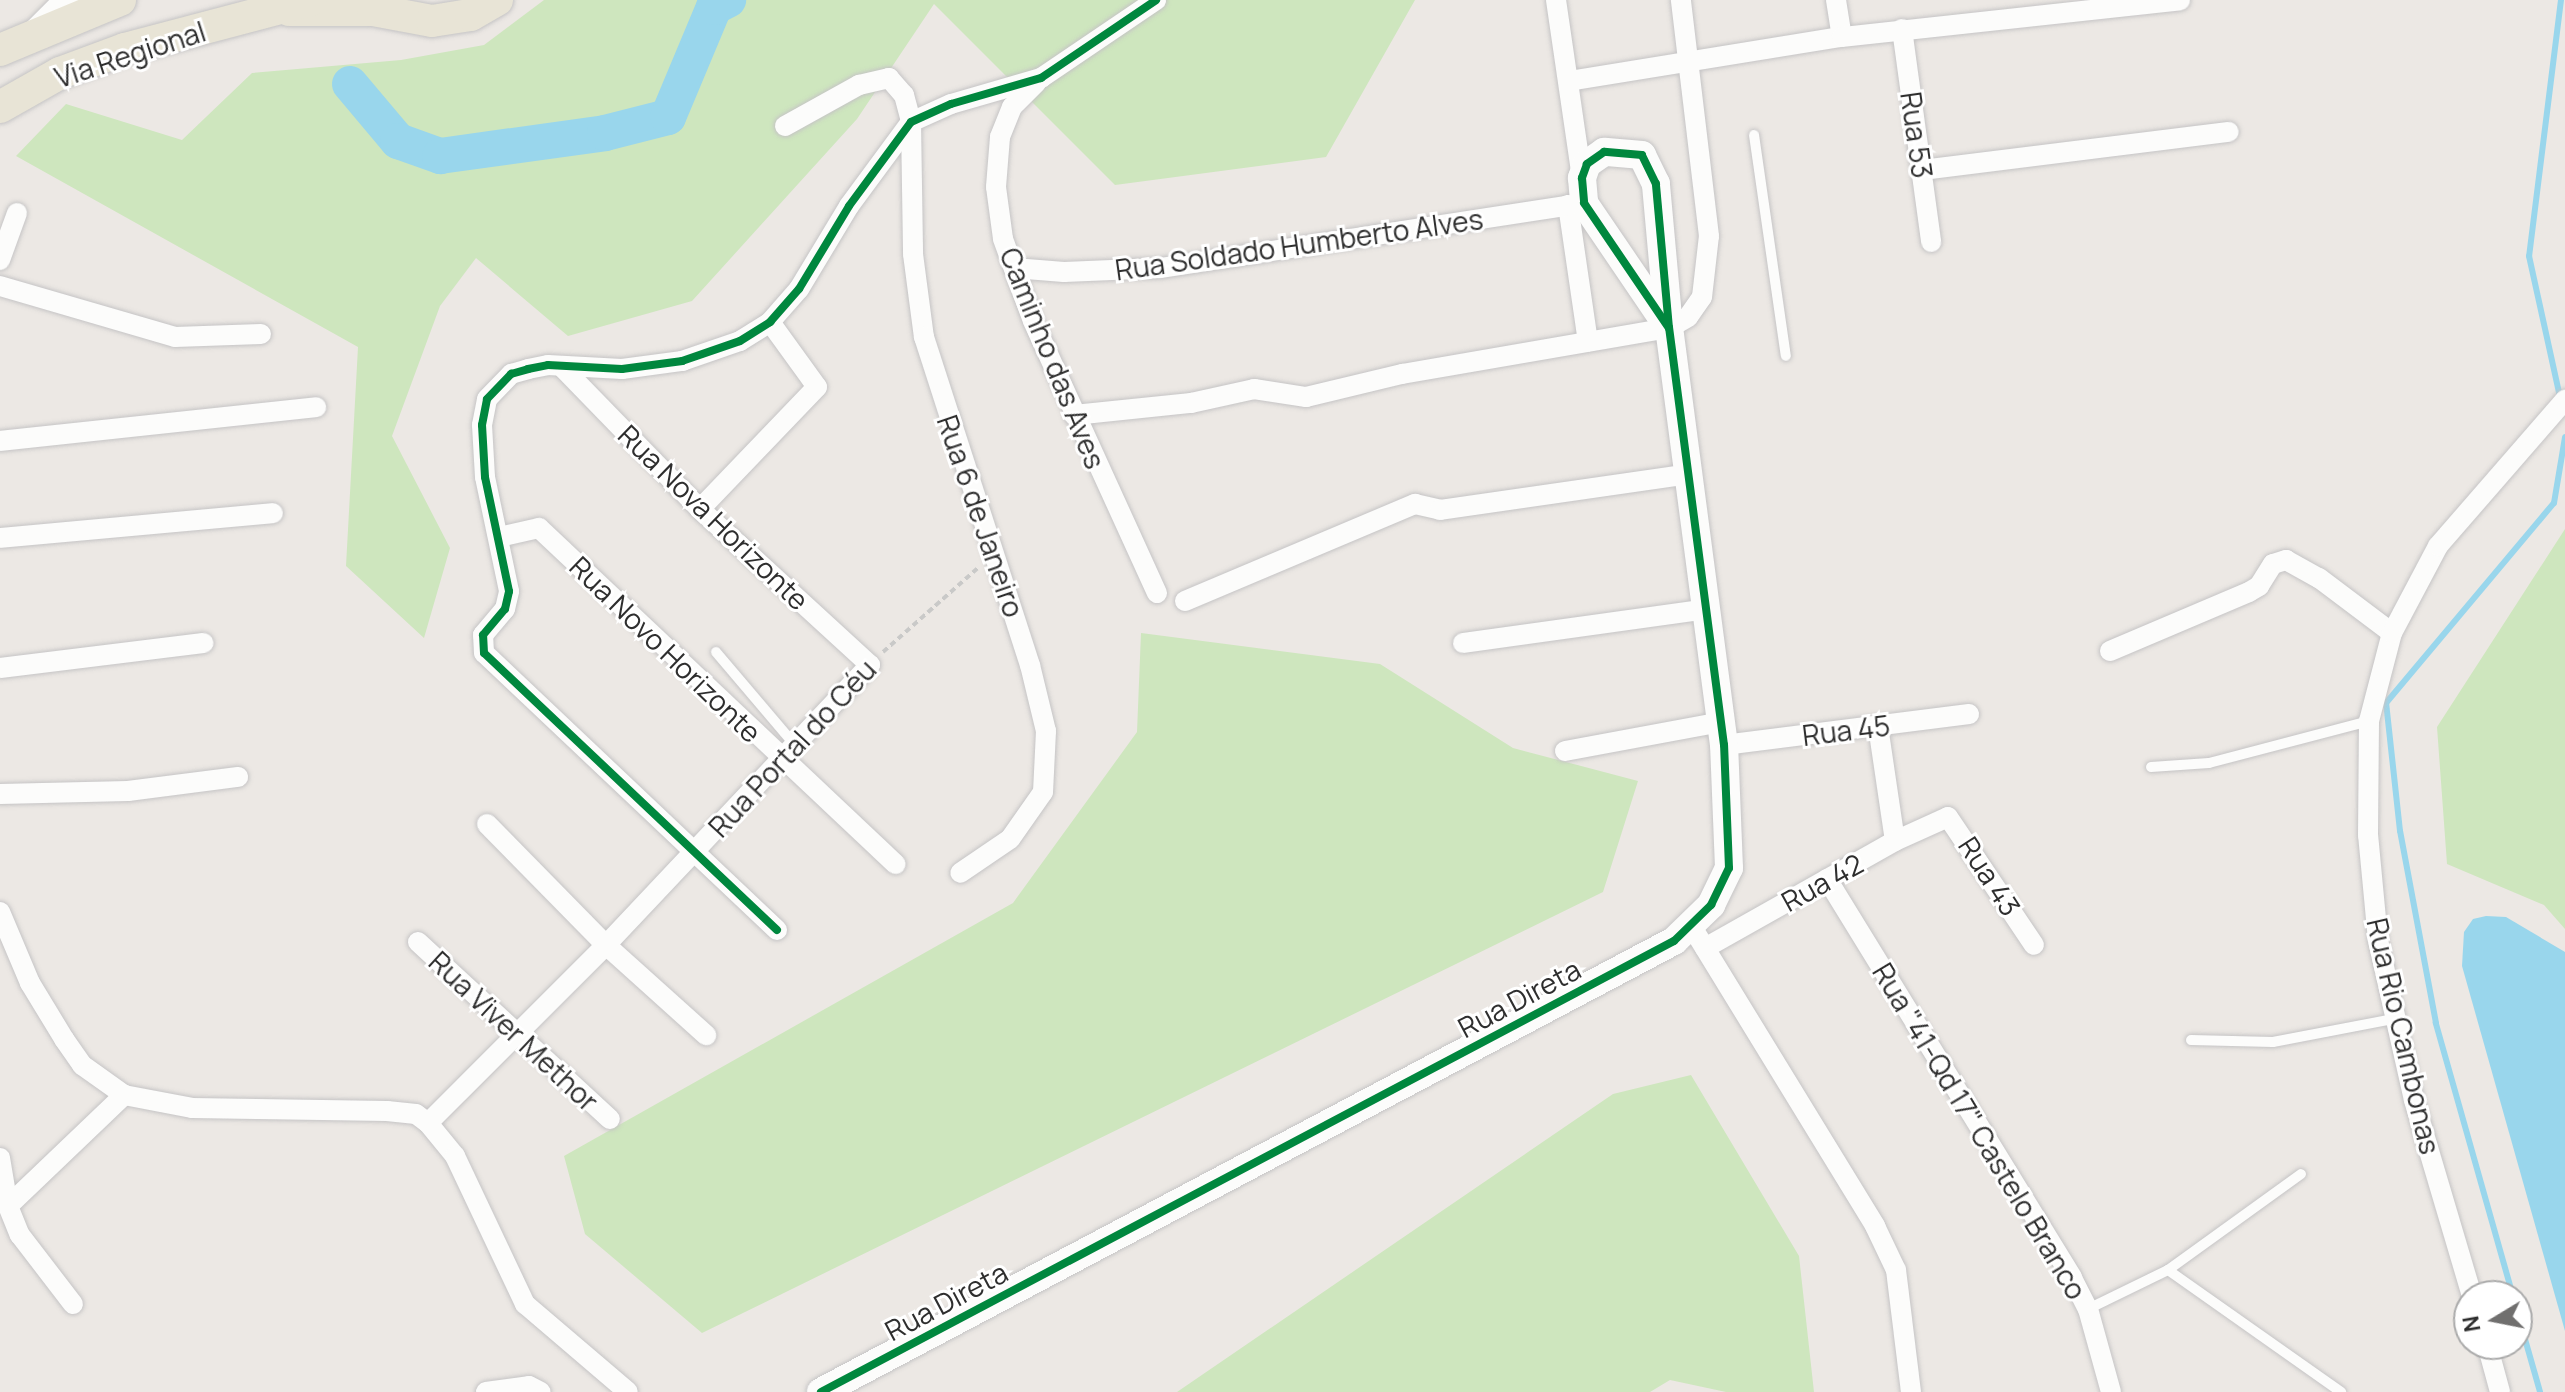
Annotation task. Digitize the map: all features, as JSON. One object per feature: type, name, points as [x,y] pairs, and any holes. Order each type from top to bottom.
[{"type":"main road","name":"Via Regional","points":[[0,50],[120,0]]},
{"type":"main road","name":"Via Regional","points":[[0,107],[60,73],[125,49],[296,5],[373,10],[432,21],[471,15],[497,0]]},
{"type":"street","points":[[37,32],[69,0]]},
{"type":"street","points":[[777,930],[696,849],[492,663],[481,644],[505,609],[509,591],[485,477],[482,425],[487,399],[511,374],[548,365],[622,369],[682,361],[740,341],[770,322],[833,238],[849,206],[911,122],[951,104],[1041,78],[1156,0]]},
{"type":"street","points":[[1556,0],[1569,81],[1588,342]]},
{"type":"street","points":[[1074,415],[1181,404],[1254,389],[1306,397],[1402,374],[1669,328],[1696,309],[1708,263],[1699,146],[1681,0]]},
{"type":"street","points":[[1836,0],[1842,37]]},
{"type":"street","points":[[1569,81],[1902,29],[2180,0]]},
{"type":"street","name":"Rua 53","points":[[1902,29],[1931,242]]},
{"type":"street","points":[[785,126],[834,97],[889,78],[904,95],[911,122]]},
{"type":"street","name":"Caminho das Aves","points":[[1041,78],[1017,100],[1000,137],[998,213],[1014,268],[1074,415],[1157,593]]},
{"type":"street","name":"Rua 6 de Janeiro","points":[[911,122],[913,254],[924,337],[1030,665],[1046,731],[1043,792],[1010,839],[960,873]]},
{"type":"street","points":[[1922,170],[2229,132]]},
{"type":"street","name":"Rua Direta","points":[[821,1392],[1698,937],[1729,868],[1722,734],[1651,168],[1642,155],[1617,150],[1594,156],[1578,195],[1669,328]]},
{"type":"street","name":"Rua Soldado Humberto Alves","points":[[1014,268],[1160,268],[1578,195]]},
{"type":"street","points":[[0,260],[17,213]]},
{"type":"street","points":[[0,286],[175,337],[261,334]]},
{"type":"street","points":[[700,509],[817,387],[816,380],[770,322]]},
{"type":"street","name":"Rua Nova Horizonte","points":[[562,367],[700,509],[870,665]]},
{"type":"street","name":"Rua Rio Cambonas","points":[[2467,1280],[2394,1019],[2378,940],[2368,835],[2369,721],[2392,633],[2447,533],[2565,400]]},
{"type":"street","points":[[0,441],[316,407]]},
{"type":"street","points":[[1185,601],[1415,504],[1440,510],[1689,474]]},
{"type":"street","points":[[0,538],[273,513]]},
{"type":"street","name":"Rua Novo Horizonte","points":[[499,537],[539,528],[788,751],[895,864]]},
{"type":"street","points":[[2110,651],[2249,592],[2280,561],[2319,578],[2392,633]]},
{"type":"street","points":[[1463,643],[1708,609]]},
{"type":"street","points":[[0,668],[203,643]]},
{"type":"street","name":"Rua Portal do Céu","points":[[428,1123],[606,945],[870,665]]},
{"type":"street","name":"Rua 45","points":[[1565,751],[1722,734],[1878,726],[1969,714]]},
{"type":"street","points":[[1878,726],[1895,841]]},
{"type":"street","points":[[0,794],[102,793],[238,777]]},
{"type":"street","name":"Rua 42","points":[[1698,937],[1827,879],[1940,818]]},
{"type":"street","name":"Rua 43","points":[[1940,818],[1952,818],[2034,945]]},
{"type":"street","points":[[487,824],[606,945],[706,1035]]},
{"type":"street","name":"Rua \"41-Qd 17\" Castelo Branco","points":[[1827,879],[2088,1309],[2111,1392]]},
{"type":"street","points":[[0,912],[30,983],[64,1039],[82,1065],[124,1095],[192,1108],[387,1111],[416,1114],[428,1123],[455,1156],[525,1304],[628,1392]]},
{"type":"street","points":[[1698,937],[1886,1248],[1896,1270],[1911,1392]]},
{"type":"street","name":"Rua Viver Methor","points":[[418,942],[610,1119]]},
{"type":"street","points":[[8,1206],[124,1095]]},
{"type":"street","points":[[0,1158],[8,1206],[36,1262],[73,1304]]},
{"type":"street","points":[[2491,1360],[2500,1392]]},
{"type":"street","points":[[486,1392],[529,1386],[541,1392]]},
{"type":"lane","points":[[1754,135],[1786,356]]},
{"type":"lane","points":[[716,652],[788,751]]},
{"type":"lane","points":[[2151,767],[2209,763],[2369,721]]},
{"type":"lane","points":[[2191,1040],[2273,1042],[2394,1019]]},
{"type":"lane","points":[[2088,1309],[2168,1270],[2301,1174]]},
{"type":"lane","points":[[2168,1270],[2341,1392]]},
{"type":"green space","points":[[544,0],[1415,0],[1326,157],[1115,185],[934,4],[857,119],[692,301],[568,336],[476,258],[440,306],[392,436],[450,548],[424,638],[346,566],[358,347],[16,156],[66,104],[182,140],[252,73],[401,60],[484,45]]},
{"type":"green space","points":[[2565,529],[2565,929],[2544,905],[2447,864],[2437,727]]},
{"type":"green space","points":[[1141,633],[1380,664],[1513,748],[1638,781],[1603,892],[702,1333],[585,1234],[564,1156],[1013,903],[1137,732]]},
{"type":"green space","points":[[1691,1075],[1799,1256],[1814,1392],[1726,1392],[1670,1380],[1650,1392],[1177,1392],[1613,1094]]},
{"type":"water","points":[[2506,917],[2565,952],[2565,1331],[2462,966],[2464,932],[2473,919]]},
{"type":"waterway","points":[[350,84],[398,141],[440,156],[605,133],[668,117],[714,7],[728,0]]},
{"type":"waterway","points":[[2561,0],[2529,256],[2561,401]]},
{"type":"waterway","points":[[2508,1280],[2436,1023],[2400,831],[2386,703],[2554,503],[2565,437]]},
{"type":"waterway","points":[[2531,1360],[2540,1392]]},
{"type":"cycle path","points":[[777,930],[484,653],[483,635],[505,609],[509,591],[485,477],[482,425],[487,399],[511,374],[528,369],[548,365],[622,369],[682,361],[740,341],[770,322],[799,289],[849,206],[911,122],[951,104],[1041,78],[1156,0]]},
{"type":"cycle path","points":[[821,1392],[1674,941],[1711,905],[1729,868],[1724,745],[1669,328],[1656,184],[1642,155],[1604,152],[1587,164],[1582,178],[1584,203],[1669,328]]}]
